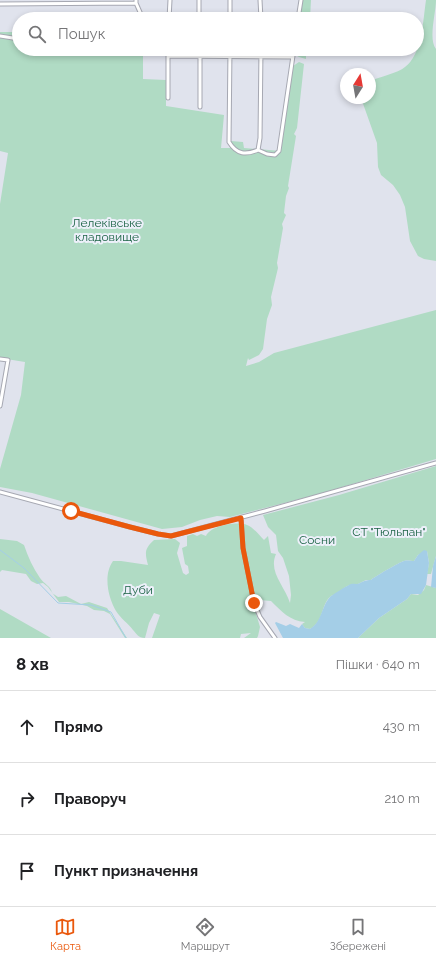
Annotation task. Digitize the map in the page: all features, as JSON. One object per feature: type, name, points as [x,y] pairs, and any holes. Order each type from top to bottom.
[{"type":"street","points":[[169,12],[170,0]]},
{"type":"street","points":[[199,0],[199,12]]},
{"type":"street","points":[[230,0],[230,12]]},
{"type":"street","points":[[260,0],[261,12]]},
{"type":"street","points":[[299,12],[300,0]]},
{"type":"street","points":[[0,4],[31,2],[136,2],[140,12]]},
{"type":"street","points":[[0,36],[12,38]]},
{"type":"street","points":[[168,98],[168,56],[200,56],[230,56],[261,56],[293,57],[280,152],[275,155],[267,154],[258,150],[248,154],[238,151],[230,142],[230,56]]},
{"type":"street","points":[[200,56],[200,108]]},
{"type":"street","points":[[258,150],[260,138],[261,56]]},
{"type":"street","points":[[0,359],[8,360],[0,405]]},
{"type":"street","points":[[0,492],[130,527],[171,536],[241,518],[436,463]]},
{"type":"street","points":[[241,518],[243,548],[254,603],[263,621],[275,638]]},
{"type":"green space","points":[[302,0],[311,0],[310,12],[300,12]]},
{"type":"green space","points":[[426,0],[436,0],[432,33],[436,49],[436,261],[424,259],[418,256],[410,241],[405,207],[400,195],[393,185],[381,175],[378,167],[377,143],[363,104],[376,104],[376,79],[405,67],[414,56],[424,56],[424,18]]},
{"type":"green space","name":"Лелеківське кладовище","points":[[0,32],[12,32],[12,56],[143,56],[143,79],[166,80],[166,106],[224,115],[221,148],[230,148],[231,141],[243,142],[244,148],[281,151],[293,66],[299,62],[304,64],[297,128],[294,134],[296,136],[288,186],[289,188],[286,196],[284,213],[286,215],[282,224],[283,228],[277,263],[278,268],[271,297],[272,305],[267,319],[263,349],[259,355],[249,360],[248,358],[246,366],[259,362],[274,353],[436,310],[436,459],[319,494],[230,517],[217,516],[200,520],[182,527],[162,529],[32,493],[0,487],[0,469],[21,395],[25,362],[0,358],[0,204],[8,153],[0,151]]},
{"type":"green space","points":[[297,56],[306,56],[306,59]]},
{"type":"green space","name":"Сосни","points":[[436,466],[436,556],[431,574],[427,574],[429,563],[427,551],[418,555],[414,561],[402,562],[371,580],[348,585],[327,600],[318,622],[310,629],[305,628],[302,624],[305,622],[290,618],[271,601],[253,598],[252,600],[260,627],[257,638],[244,638],[251,633],[241,634],[240,638],[152,638],[160,615],[154,613],[149,623],[145,638],[143,638],[138,636],[120,616],[113,605],[107,579],[113,561],[148,565],[146,551],[148,546],[154,540],[175,539],[180,543],[177,553],[183,573],[186,575],[189,573],[188,566],[185,564],[182,548],[187,546],[187,536],[193,534],[197,536],[201,534],[206,536],[208,532],[218,527],[231,524],[243,524],[249,526],[254,529],[264,540],[268,536],[271,553],[276,554],[274,567],[278,579],[290,603],[291,595],[289,576],[283,558],[278,551],[276,535],[268,527],[263,515],[339,495]]},
{"type":"green space","points":[[0,539],[17,541],[24,545],[35,570],[52,592],[43,583],[37,584],[31,581],[26,574],[2,570],[0,572]]},
{"type":"green space","points":[[426,585],[436,588],[436,638],[358,638],[379,618],[407,599],[411,594],[418,595],[424,590]]},
{"type":"green space","points":[[53,594],[58,597],[66,596],[81,604],[89,602],[107,608],[127,638],[125,638],[110,614],[104,611],[94,610],[87,606],[69,602],[59,602]]},
{"type":"green space","points":[[0,609],[51,638],[0,638]]},
{"type":"water","points":[[424,550],[427,551],[429,563],[426,585],[421,594],[411,594],[407,599],[379,618],[358,638],[283,638],[275,623],[276,622],[286,626],[290,624],[299,628],[302,624],[305,628],[310,629],[317,622],[327,601],[334,594],[351,584],[358,584],[371,580],[402,562],[414,561]]},
{"type":"water","points":[[436,556],[436,588],[431,587],[433,566]]},
{"type":"waterway","points":[[0,550],[24,568],[58,603],[91,605],[111,612],[126,638]]},
{"type":"route","points":[[71,511],[130,527],[171,536],[241,518],[243,548],[254,603]]},
{"type":"park label","name":"СТ \"Тюльпан\"","points":[[389,532]]},
{"type":"park label","name":"Дуби","points":[[138,590]]}]
